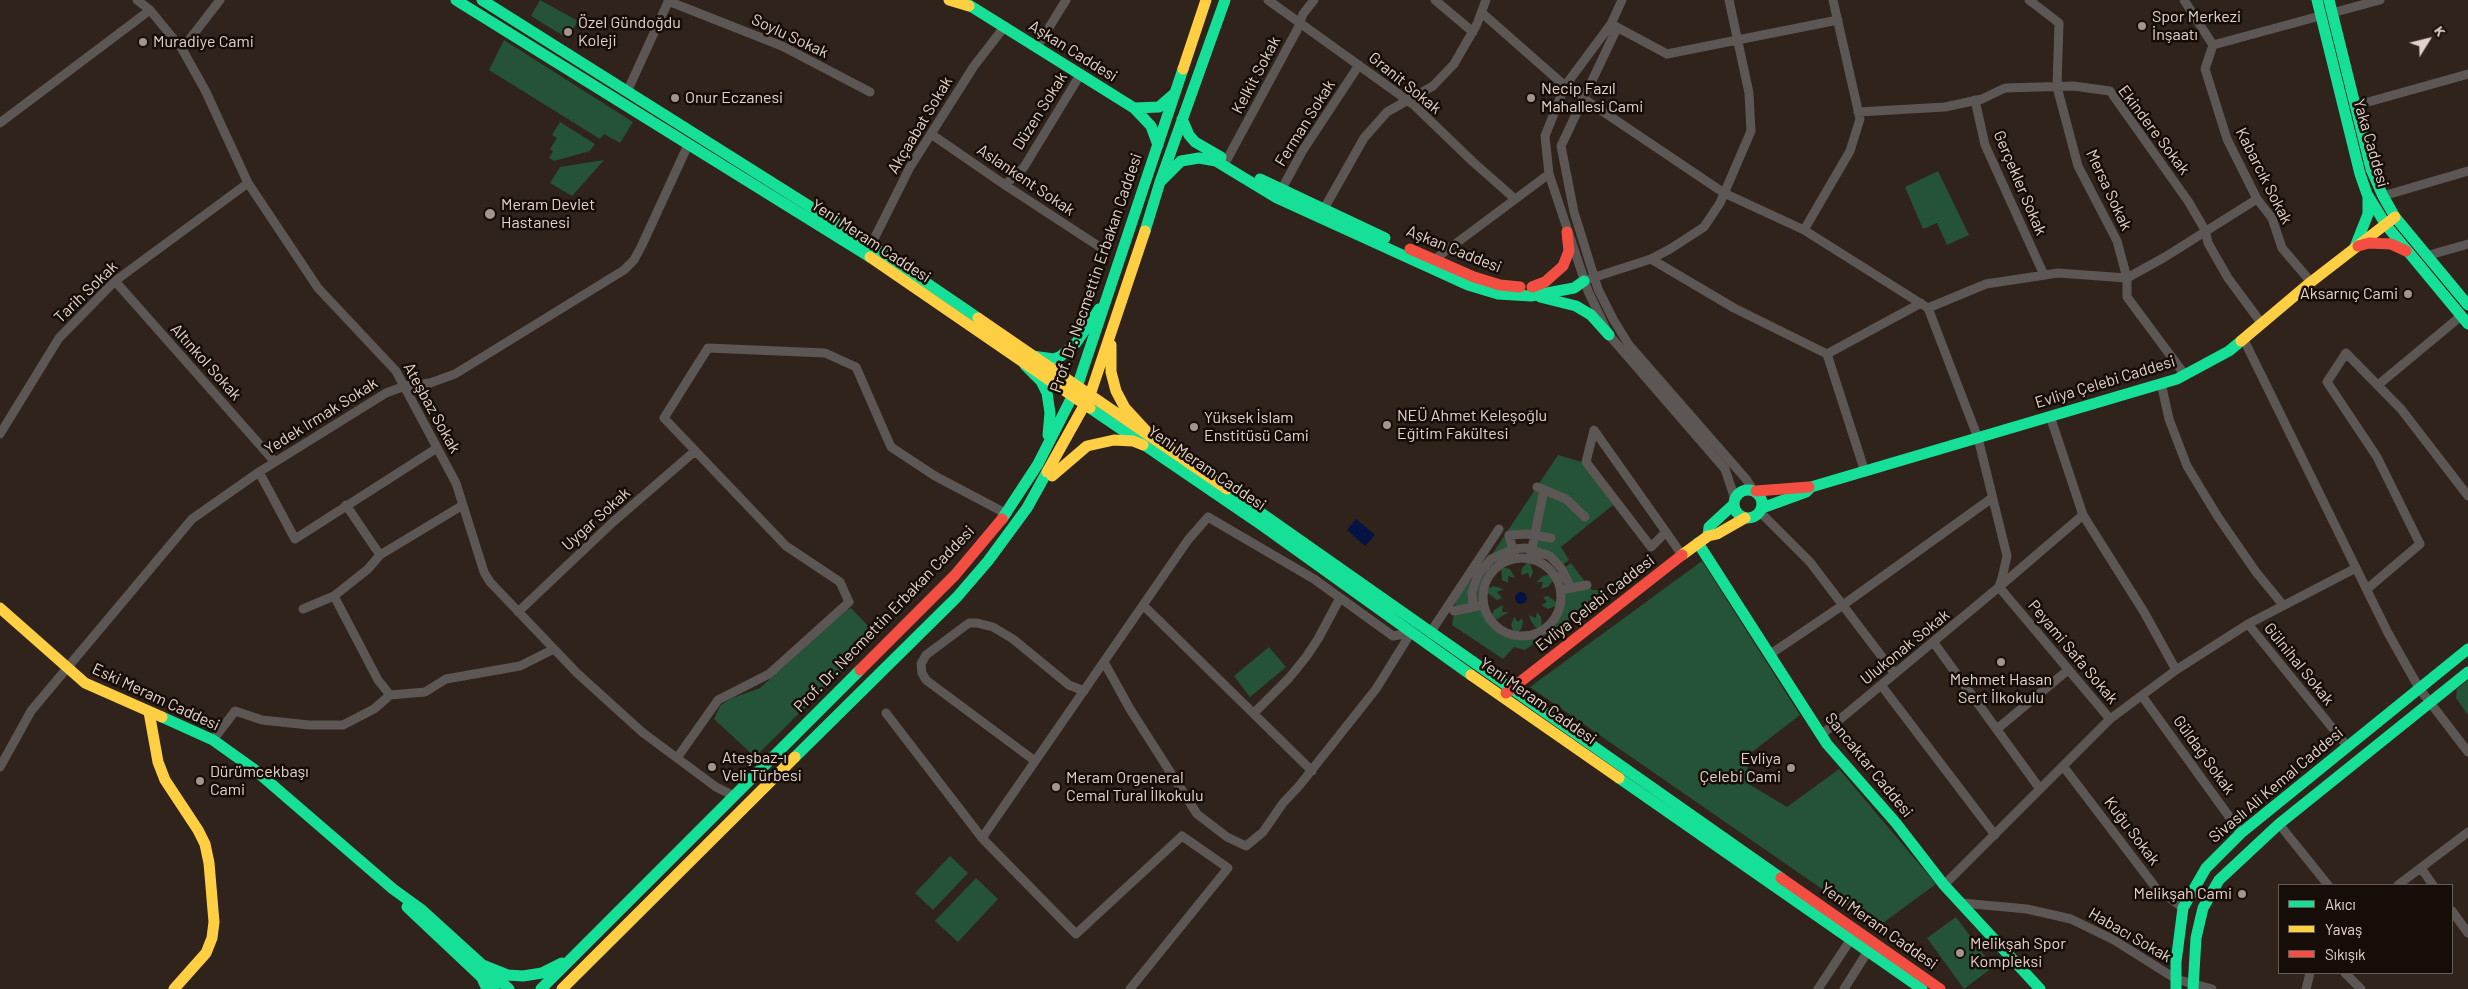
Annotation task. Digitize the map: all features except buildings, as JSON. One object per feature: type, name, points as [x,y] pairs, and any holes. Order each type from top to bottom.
[{"type":"main road","name":"Yeni Meram Caddesi","points":[[456,0],[868,255],[1029,360]]},
{"type":"main road","name":"Yeni Meram Caddesi","points":[[482,0],[525,25],[627,92],[871,246],[1029,360],[1507,693],[1940,989]]},
{"type":"main road","name":"Aşkan Caddesi","points":[[948,0],[965,3],[1005,26],[1134,108],[1151,126],[1158,144]]},
{"type":"main road","name":"Prof. Dr. Necmettin Erbakan Caddesi","points":[[541,989],[732,795],[955,574],[1007,514],[1046,448],[1075,392],[1206,0]]},
{"type":"main road","name":"Prof. Dr. Necmettin Erbakan Caddesi","points":[[562,989],[957,596],[994,554],[1040,489],[1087,400],[1160,182],[1224,0]]},
{"type":"main road","name":"Yaka Caddesi","points":[[2317,0],[2360,174],[2367,194],[2426,256],[2468,305]]},
{"type":"main road","name":"Yaka Caddesi","points":[[2329,0],[2371,170],[2391,221],[2411,254],[2464,320]]},
{"type":"main road","points":[[1134,108],[1151,109],[1159,107],[1174,94]]},
{"type":"main road","name":"Aşkan Caddesi","points":[[1182,118],[1189,135],[1195,142],[1279,194],[1430,263],[1500,285],[1532,291],[1573,280],[1589,279]]},
{"type":"main road","name":"Aşkan Caddesi","points":[[1160,182],[1174,166],[1190,158],[1226,162]]},
{"type":"main road","points":[[2355,247],[2368,214],[2367,194]]},
{"type":"main road","name":"Evliya Çelebi Caddesi","points":[[1754,491],[1812,487],[2185,375],[2229,352],[2311,282],[2391,221]]},
{"type":"main road","points":[[1532,291],[1563,266],[1569,251],[1568,232]]},
{"type":"main road","points":[[2355,247],[2369,243],[2391,244],[2411,254]]},
{"type":"main road","points":[[1532,291],[1576,306],[1591,315],[1608,335]]},
{"type":"main road","points":[[1046,448],[1050,423],[1049,402],[1041,381],[1029,360],[1054,359],[1069,350],[1106,301]]},
{"type":"main road","points":[[1040,489],[1074,454],[1087,446],[1114,440],[1146,440],[1116,391],[1111,372],[1111,330]]},
{"type":"main road","name":"Evliya Çelebi Caddesi","points":[[1761,510],[1806,492],[1812,487]]},
{"type":"main road","points":[[1742,491],[1754,491],[1762,498],[1761,510],[1752,518],[1745,518],[1739,515],[1734,502],[1742,491]]},
{"type":"main road","name":"Evliya Çelebi Caddesi","points":[[1708,536],[1709,527],[1734,502]]},
{"type":"main road","name":"Evliya Çelebi Caddesi","points":[[1507,693],[1698,543],[1745,518]]},
{"type":"main road","name":"Sancaktar Caddesi","points":[[1698,543],[1821,735],[1896,823],[1944,885],[2040,989]]},
{"type":"main road","name":"Eski Meram Caddesi","points":[[0,608],[85,683],[213,740],[255,770],[393,889],[422,910],[482,971],[494,989]]},
{"type":"main road","name":"Yeni Meram Caddesi","points":[[1414,628],[1430,633],[1507,693],[1922,989]]},
{"type":"main road","name":"Sivaslı Ali Kemal Caddesi","points":[[2176,984],[2183,908],[2206,868],[2241,833],[2468,649]]},
{"type":"main road","name":"Sivaslı Ali Kemal Caddesi","points":[[2193,986],[2196,938],[2203,908],[2219,880],[2279,824],[2468,672]]},
{"type":"main road","points":[[149,712],[158,762],[165,780],[198,830],[205,844],[209,863],[214,922],[212,938],[206,953],[193,970],[174,989]]},
{"type":"main road","points":[[487,989],[482,971],[508,975],[532,975],[548,970],[574,956]]},
{"type":"main road","points":[[573,989],[588,963]]},
{"type":"main road","name":"Eski Meram Caddesi","points":[[482,971],[509,989]]},
{"type":"street","name":"Ateşbaz Sokak","points":[[137,0],[150,10],[182,49],[205,90],[248,183],[318,288],[396,371],[456,483],[484,572],[518,612],[554,649],[642,732],[716,787],[732,795]]},
{"type":"street","points":[[182,49],[220,0]]},
{"type":"street","points":[[627,92],[669,0]]},
{"type":"street","name":"Soylu Sokak","points":[[669,0],[782,46],[870,92]]},
{"type":"street","points":[[1037,47],[1066,0]]},
{"type":"street","name":"Granit Sokak","points":[[1268,0],[1408,102],[1515,199]]},
{"type":"street","name":"Kelkit Sokak","points":[[1226,162],[1303,14],[1314,0]]},
{"type":"street","points":[[1435,0],[1474,32]]},
{"type":"street","points":[[1322,214],[1364,138],[1387,112],[1408,102],[1433,86],[1454,64],[1474,32],[1486,0]]},
{"type":"street","points":[[1622,0],[1614,26],[1561,146],[1589,279],[1629,345],[1746,479],[1754,491]]},
{"type":"street","points":[[1589,279],[1651,259],[1704,227],[1724,193],[1751,131],[1749,93],[1730,0]]},
{"type":"street","points":[[1804,230],[1850,151],[1860,119],[1833,0]]},
{"type":"street","name":"Mersa Sokak","points":[[2029,0],[2059,23],[2057,87],[2078,166],[2117,241],[2127,278],[2127,297],[2185,375]]},
{"type":"street","points":[[2184,0],[2213,45],[2320,16]]},
{"type":"street","points":[[2332,13],[2380,0]]},
{"type":"street","points":[[0,124],[150,10]]},
{"type":"street","points":[[1482,13],[1565,86],[1724,193],[1804,230],[1924,306],[1978,438],[2007,556],[1999,588]]},
{"type":"street","points":[[1614,26],[1667,54],[1838,20]]},
{"type":"street","name":"Akçaabat Sokak","points":[[871,246],[910,167],[974,66],[1005,26]]},
{"type":"street","points":[[1614,26],[1565,86],[1545,136],[1549,174],[1568,232],[1589,279],[1608,335],[1725,468],[1734,502]]},
{"type":"street","name":"Kabarcık Sokak","points":[[2213,45],[2206,69],[2226,139],[2257,199],[2272,218],[2282,248],[2311,282]]},
{"type":"street","name":"Ferman Sokak","points":[[1279,194],[1303,150],[1359,65]]},
{"type":"street","points":[[2354,106],[2468,74]]},
{"type":"street","name":"Düzen Sokak","points":[[1005,186],[1024,166],[1080,75]]},
{"type":"street","name":"Ekindere Sokak","points":[[1858,112],[1945,107],[1974,100],[2006,88],[2073,86],[2110,91],[2188,201],[2205,230],[2208,243],[2228,278],[2262,324]]},
{"type":"street","name":"Gerçekler Sokak","points":[[1974,100],[1985,145],[2044,275]]},
{"type":"street","name":"Aslankent Sokak","points":[[931,134],[1005,186],[1106,251]]},
{"type":"street","name":"Yedek Irmak Sokak","points":[[0,767],[31,711],[68,670],[192,519],[260,472],[386,393],[405,386],[430,383],[469,366],[630,265],[655,219],[688,145]]},
{"type":"street","points":[[2382,196],[2468,171]]},
{"type":"street","points":[[1430,263],[1549,174]]},
{"type":"street","name":"Tarih Sokak","points":[[0,434],[59,338],[115,281],[248,183]]},
{"type":"street","points":[[1827,354],[1924,306],[1986,284],[2058,272],[2127,278],[2165,258],[2205,230],[2257,199]]},
{"type":"street","points":[[2426,256],[2468,244]]},
{"type":"street","points":[[1651,259],[1734,308],[1827,354],[1865,472]]},
{"type":"street","name":"Altınkol Sokak","points":[[115,281],[276,462]]},
{"type":"street","points":[[2378,385],[2464,320]]},
{"type":"street","points":[[2244,340],[2388,633],[2430,703],[2468,752]]},
{"type":"street","points":[[677,758],[718,700],[769,674],[849,602],[840,582],[786,546],[664,418],[708,348],[825,353],[856,367],[891,447],[935,476],[1007,514]]},
{"type":"street","points":[[2367,589],[2420,544],[2377,457],[2327,382],[2346,354],[2401,409],[2468,496]]},
{"type":"street","points":[[2161,383],[2169,418],[2187,466],[2223,525],[2283,605]]},
{"type":"street","points":[[2050,416],[2083,514],[2144,612],[2176,670]]},
{"type":"street","points":[[1666,532],[1651,547],[1586,462],[1594,430],[1650,509],[1666,532],[1682,555]]},
{"type":"street","points":[[260,472],[295,539],[437,448]]},
{"type":"street","name":"Uygar Sokak","points":[[518,612],[613,522],[695,451]]},
{"type":"street","points":[[1530,554],[1540,488],[1566,499],[1585,517]]},
{"type":"street","points":[[1770,655],[1992,498]]},
{"type":"street","points":[[346,505],[380,555]]},
{"type":"street","points":[[304,609],[334,596],[368,569],[380,555],[463,505]]},
{"type":"street","points":[[1761,510],[1810,562],[1896,674]]},
{"type":"street","name":"Ulukonak Sokak","points":[[1821,735],[1999,588],[2083,514]]},
{"type":"street","points":[[982,838],[1188,540],[1208,517],[1314,579],[1393,636],[1414,628]]},
{"type":"street","points":[[1430,633],[1499,529]]},
{"type":"street","points":[[1515,559],[1509,535],[1534,535],[1551,538]]},
{"type":"street","points":[[1473,607],[1472,592],[1481,570],[1491,559],[1513,549],[1530,554],[1540,562],[1558,570],[1571,588]]},
{"type":"street","points":[[1530,554],[1504,562],[1490,576],[1483,593],[1484,605],[1488,617],[1497,628],[1520,638],[1545,630],[1554,621],[1562,600],[1558,570]]},
{"type":"street","points":[[1558,570],[1570,562]]},
{"type":"street","name":"Peyami Safa Sokak","points":[[1999,588],[2110,719],[2176,670],[2248,624],[2356,568]]},
{"type":"street","points":[[1481,570],[1490,576]]},
{"type":"street","points":[[1561,589],[1587,585]]},
{"type":"street","points":[[334,596],[378,680],[390,695]]},
{"type":"street","points":[[1254,713],[1289,678],[1306,656],[1318,639],[1340,598]]},
{"type":"street","points":[[1143,605],[1312,771]]},
{"type":"street","points":[[1454,611],[1484,605]]},
{"type":"street","points":[[1035,762],[926,680],[922,673],[922,664],[926,655],[969,623],[977,623],[1000,631],[1069,685],[1084,691]]},
{"type":"street","name":"Gülnihal Sokak","points":[[2248,624],[2347,746]]},
{"type":"street","points":[[1104,662],[1130,709],[1196,814],[1227,837],[1246,846],[1263,832],[1283,803],[1312,771],[1376,690],[1414,628]]},
{"type":"street","points":[[1934,642],[2040,789]]},
{"type":"street","points":[[213,740],[235,711],[262,720],[309,725],[343,725],[374,709],[390,695],[425,692],[446,679],[520,666],[554,649]]},
{"type":"street","points":[[1997,730],[2068,670]]},
{"type":"street","points":[[1882,685],[1995,835]]},
{"type":"street","name":"Güldağ Sokak","points":[[2142,696],[2241,833]]},
{"type":"street","points":[[886,713],[982,838],[1076,934],[1182,836],[1228,868],[1130,989]]},
{"type":"street","points":[[1944,885],[2110,719]]},
{"type":"street","name":"Kuğu Sokak","points":[[2063,766],[2156,888],[2183,908]]},
{"type":"street","points":[[2279,824],[2327,884]]},
{"type":"street","points":[[2399,884],[2468,832]]},
{"type":"street","points":[[2421,868],[2433,884]]},
{"type":"street","name":"Habacı Sokak","points":[[1962,903],[2027,909],[2071,920],[2114,940],[2176,984],[2212,989]]},
{"type":"street","points":[[2453,912],[2468,934]]},
{"type":"street","points":[[1818,989],[1851,939]]},
{"type":"street","points":[[1844,989],[1868,951]]},
{"type":"street","points":[[2306,989],[2310,974]]},
{"type":"street","points":[[2346,974],[2361,989]]},
{"type":"green space","points":[[540,0],[578,21],[567,38],[531,16]]},
{"type":"green space","points":[[504,40],[633,122],[620,143],[604,134],[600,139],[489,70]]},
{"type":"green space","points":[[560,122],[595,144],[590,151],[554,161],[549,158],[553,151],[550,149],[557,138],[552,135]]},
{"type":"green space","points":[[604,160],[572,196],[550,183],[560,167]]},
{"type":"green space","points":[[1938,171],[1969,235],[1947,245],[1937,223],[1923,229],[1905,187]]},
{"type":"green space","points":[[1558,455],[1582,462],[1613,505],[1561,547],[1569,560],[1562,565],[1533,548],[1533,533],[1507,533],[1510,548],[1491,556]]},
{"type":"green space","points":[[1511,551],[1512,558],[1494,568],[1489,574],[1483,570],[1488,564]]},
{"type":"green space","points":[[1529,561],[1533,572],[1530,579],[1528,573],[1521,575],[1522,568]]},
{"type":"green space","points":[[1702,561],[1800,715],[1748,755],[1747,783],[1787,807],[1839,769],[1936,884],[1880,925],[1851,909],[1530,687]]},
{"type":"green space","points":[[1571,563],[1586,583],[1572,586],[1564,568]]},
{"type":"green space","points":[[1501,567],[1510,569],[1515,578],[1508,576],[1508,583],[1502,580]]},
{"type":"green space","points":[[1481,573],[1487,576],[1481,594],[1482,604],[1475,605],[1474,599]]},
{"type":"green space","points":[[1476,576],[1471,606],[1454,609],[1456,601],[1468,583]]},
{"type":"green space","points":[[1543,576],[1553,576],[1553,581],[1548,587],[1541,589],[1543,582],[1536,582]]},
{"type":"green space","points":[[1493,586],[1504,589],[1497,592],[1502,598],[1497,600],[1488,593],[1486,590]]},
{"type":"green space","points":[[1588,586],[1592,590],[1604,590],[1606,592],[1553,633],[1550,632],[1525,650],[1514,647],[1503,659],[1452,625],[1454,613],[1482,607],[1486,618],[1497,630],[1520,640],[1534,637],[1546,631],[1556,621],[1564,601],[1563,591]]},
{"type":"green space","points":[[1548,596],[1556,602],[1556,606],[1548,609],[1541,605],[1547,602],[1543,597]]},
{"type":"green space","points":[[1503,605],[1502,612],[1509,612],[1497,619],[1491,618],[1494,610]]},
{"type":"green space","points":[[851,608],[869,627],[872,634],[871,642],[755,757],[714,719],[720,706],[730,699],[760,688],[846,610]]},
{"type":"green space","points":[[1537,612],[1541,617],[1542,629],[1535,627],[1529,615],[1536,618]]},
{"type":"green space","points":[[1514,617],[1518,622],[1522,618],[1523,623],[1521,629],[1515,635],[1511,625]]},
{"type":"green space","points":[[1269,647],[1286,667],[1250,697],[1234,676]]},
{"type":"green space","points":[[2468,680],[2468,715],[2456,698],[2457,689]]},
{"type":"green space","points":[[950,856],[968,873],[933,910],[915,893]]},
{"type":"green space","points":[[976,878],[998,899],[958,942],[935,921]]},
{"type":"green space","name":"Melikşah Spor Kompleksi","points":[[1956,917],[1993,967],[1964,989],[1927,938]]},
{"type":"shaded area","points":[[1356,519],[1375,535],[1365,546],[1347,530]]},
{"type":"shaded area","points":[[1519,592],[1523,592],[1527,598],[1523,604],[1519,604],[1515,600],[1515,596]]},
{"type":"traffic: fast","points":[[456,0],[870,257]]},
{"type":"traffic: fast","points":[[482,0],[871,245],[978,318]]},
{"type":"traffic: fast","points":[[961,0],[1134,108],[1151,126],[1158,145]]},
{"type":"traffic: fast","points":[[1145,231],[1160,182],[1225,0]]},
{"type":"traffic: fast","points":[[2317,0],[2360,174],[2367,194],[2386,225],[2468,324]]},
{"type":"traffic: fast","points":[[2329,0],[2371,169],[2383,196],[2395,217],[2468,305]]},
{"type":"traffic: fast","points":[[1002,519],[1038,464],[1077,387],[1183,69]]},
{"type":"traffic: fast","points":[[1134,108],[1159,107],[1174,94]]},
{"type":"traffic: fast","points":[[1182,119],[1189,135],[1195,142],[1221,157]]},
{"type":"traffic: fast","points":[[1162,180],[1181,161],[1199,158],[1216,161],[1277,198],[1468,285],[1498,294],[1531,296],[1574,288],[1584,281]]},
{"type":"traffic: fast","points":[[1260,179],[1385,238]]},
{"type":"traffic: fast","points":[[2355,247],[2368,214],[2368,197]]},
{"type":"traffic: fast","points":[[1540,297],[1576,306],[1591,315],[1609,335]]},
{"type":"traffic: fast","points":[[1032,356],[1054,359],[1061,356],[1076,343],[1099,309]]},
{"type":"traffic: fast","points":[[1762,508],[1806,492],[1811,487],[2177,379],[2229,351],[2241,341]]},
{"type":"traffic: fast","points":[[1025,365],[1041,381],[1047,393],[1050,413],[1048,435]]},
{"type":"traffic: fast","points":[[1090,408],[1263,526],[1471,675]]},
{"type":"traffic: fast","points":[[795,757],[957,597],[988,561],[1027,508],[1047,472]]},
{"type":"traffic: fast","points":[[1227,489],[1781,878]]},
{"type":"traffic: fast","points":[[1748,490],[1758,494],[1762,504],[1758,514],[1748,518],[1738,514],[1734,504],[1738,494],[1748,490]]},
{"type":"traffic: fast","points":[[1708,536],[1709,527],[1734,504]]},
{"type":"traffic: fast","points":[[1698,543],[1827,744],[1896,823],[1944,885],[2040,989]]},
{"type":"traffic: fast","points":[[2176,989],[2176,962],[2183,908],[2206,868],[2241,833],[2468,649]]},
{"type":"traffic: fast","points":[[541,989],[860,670]]},
{"type":"traffic: fast","points":[[2193,989],[2196,938],[2203,908],[2219,880],[2279,824],[2468,672]]},
{"type":"traffic: fast","points":[[162,717],[213,740],[255,770],[393,889],[422,910],[509,989]]},
{"type":"traffic: fast","points":[[1619,778],[1922,989]]},
{"type":"traffic: fast","points":[[407,907],[494,989]]},
{"type":"traffic: fast","points":[[483,965],[508,975],[523,976],[542,973],[562,963]]},
{"type":"traffic: fast","points":[[481,976],[487,989]]},
{"type":"traffic: slow","points":[[949,0],[969,6]]},
{"type":"traffic: slow","points":[[1183,69],[1206,0]]},
{"type":"traffic: slow","points":[[2241,341],[2311,282],[2395,217]]},
{"type":"traffic: slow","points":[[1047,472],[1090,395],[1145,231]]},
{"type":"traffic: slow","points":[[870,257],[1090,408]]},
{"type":"traffic: slow","points":[[978,318],[1227,489]]},
{"type":"traffic: slow","points":[[1111,345],[1111,372],[1116,391],[1125,408],[1149,434]]},
{"type":"traffic: slow","points":[[1052,476],[1087,446],[1114,440],[1133,441],[1143,445]]},
{"type":"traffic: slow","points":[[1682,555],[1708,536],[1717,534],[1745,518]]},
{"type":"traffic: slow","points":[[0,608],[85,683],[162,717]]},
{"type":"traffic: slow","points":[[1471,675],[1619,778]]},
{"type":"traffic: slow","points":[[149,712],[158,762],[165,780],[198,830],[205,844],[209,863],[214,922],[212,938],[206,953],[174,989]]},
{"type":"traffic: slow","points":[[562,989],[795,757]]},
{"type":"traffic: jam","points":[[1532,287],[1545,282],[1563,266],[1569,251],[1567,232]]},
{"type":"traffic: jam","points":[[2358,246],[2369,243],[2391,244],[2406,251]]},
{"type":"traffic: jam","points":[[1410,249],[1474,277],[1500,285],[1520,287]]},
{"type":"traffic: jam","points":[[1756,491],[1809,487]]},
{"type":"traffic: jam","points":[[860,670],[955,575],[1002,519]]},
{"type":"traffic: jam","points":[[1506,693],[1682,555]]},
{"type":"traffic: jam","points":[[1781,878],[1940,989]]},
{"type":"place","name":"Spor Merkezi İnşaatı","points":[[2142,26]]},
{"type":"place","name":"Özel Gündoğdu Koleji","points":[[568,32]]},
{"type":"place","name":"Muradiye Cami","points":[[143,42]]},
{"type":"place","name":"Onur Eczanesi","points":[[675,98]]},
{"type":"place","name":"Necip Fazıl Mahallesi Cami","points":[[1531,98]]},
{"type":"place","name":"Meram Devlet Hastanesi","points":[[490,214]]},
{"type":"place","name":"Aksarnıç Cami","points":[[2408,294]]},
{"type":"place","name":"NEÜ Ahmet Keleşoğlu Eğitim Fakültesi","points":[[1387,425]]},
{"type":"place","name":"Yüksek İslam Enstitüsü Cami","points":[[1194,427]]},
{"type":"place","name":"Mehmet Hasan Sert İlkokulu","points":[[2001,662]]},
{"type":"place","name":"Ateşbaz-ı Veli Türbesi","points":[[712,767]]},
{"type":"place","name":"Evliya Çelebi Cami","points":[[1791,768]]},
{"type":"place","name":"Dürümcekbaşı Cami","points":[[200,781]]},
{"type":"place","name":"Meram Orgeneral Cemal Tural İlkokulu","points":[[1056,787]]},
{"type":"place","name":"Melikşah Cami","points":[[2242,894]]},
{"type":"place","name":"Melikşah Spor Kompleksi","points":[[1960,953]]}]
